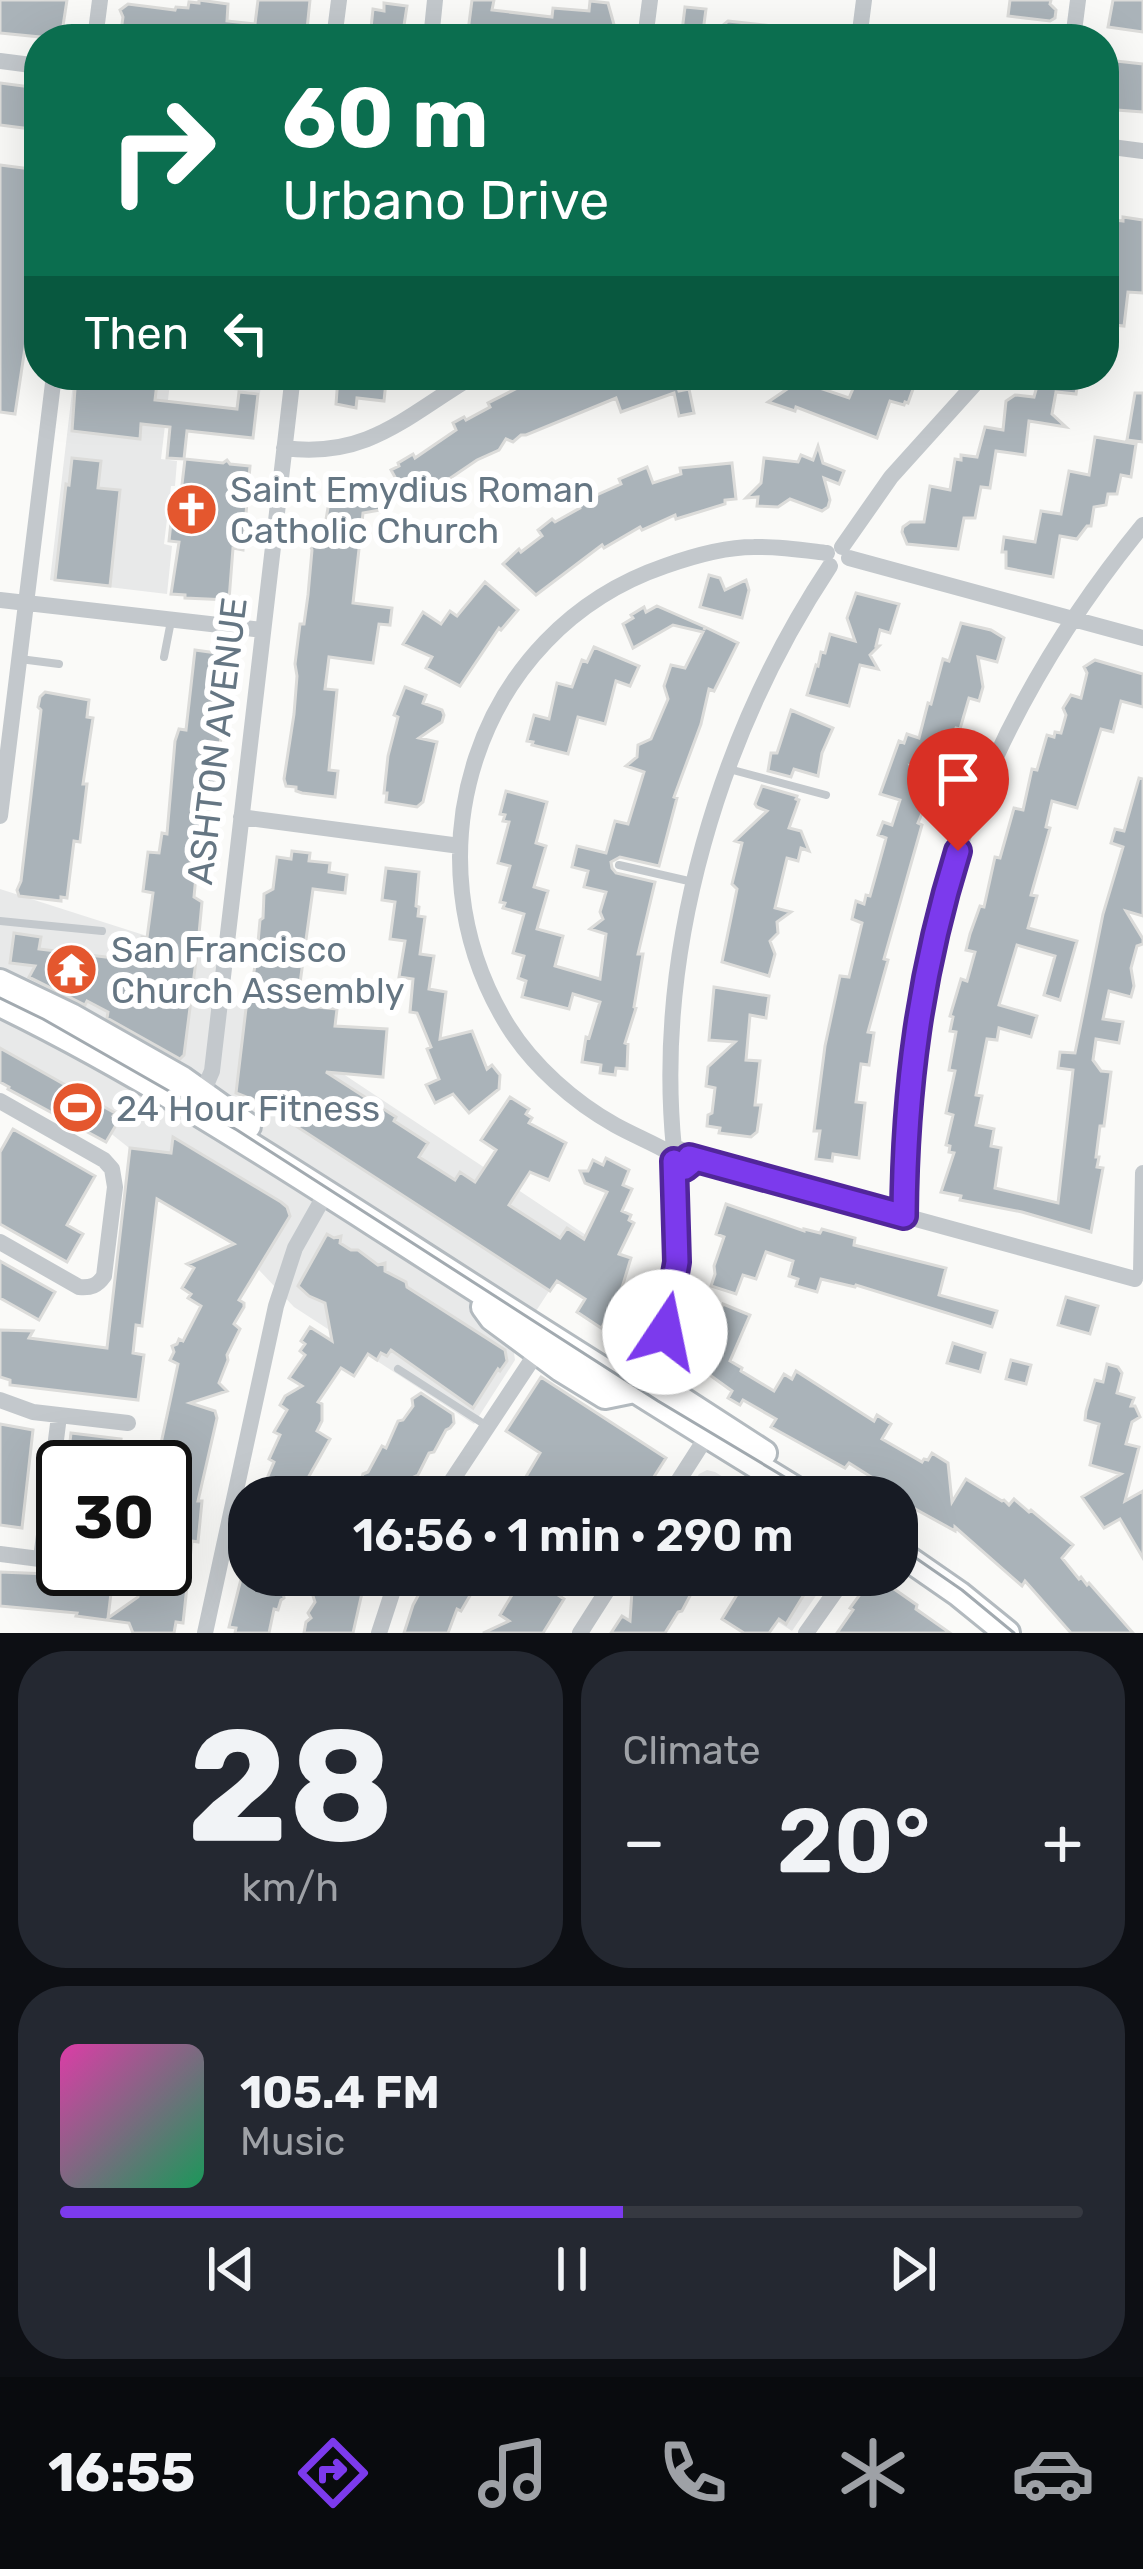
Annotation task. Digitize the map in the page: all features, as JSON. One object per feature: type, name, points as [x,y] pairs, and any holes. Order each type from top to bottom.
[{"type":"main road","points":[[0,982],[100,1031],[198,1102]]},
{"type":"main road","points":[[0,1004],[254,1130],[270,1157],[471,1286],[543,1344],[633,1390],[768,1476]]},
{"type":"main road","points":[[633,1390],[659,1385],[769,1456],[783,1476]]},
{"type":"main road","points":[[918,1566],[1007,1633]]},
{"type":"street","points":[[0,816],[52,390]]},
{"type":"street","name":"ASHTON AVENUE","points":[[198,1102],[212,1071],[291,390]]},
{"type":"street","points":[[284,448],[325,450],[374,439],[451,390]]},
{"type":"street","points":[[633,1390],[658,1351],[675,1288],[677,1155],[670,1111],[671,1044],[694,882],[728,769],[784,642],[837,556],[891,477],[969,390]]},
{"type":"street","points":[[904,1216],[911,1061],[929,955],[976,801],[1020,706],[1071,618],[1143,525]]},
{"type":"street","points":[[1143,638],[837,556],[752,547],[688,557],[614,587],[581,609],[524,667],[491,719],[470,775],[460,846],[471,942],[479,969],[510,1029],[532,1058],[590,1109],[677,1155],[1141,1279],[1143,1172]]},
{"type":"street","points":[[0,600],[262,630]]},
{"type":"street","points":[[241,817],[460,846]]},
{"type":"street","points":[[0,1242],[79,1287],[90,1288],[104,1276],[115,1187],[112,1169],[104,1160],[2,1107]]},
{"type":"street","points":[[205,1633],[280,1291],[295,1248],[326,1193]]},
{"type":"street","points":[[455,1476],[543,1344]]},
{"type":"street","points":[[0,1400],[33,1412],[128,1423]]},
{"type":"street","points":[[56,1440],[59,1416]]},
{"type":"street","points":[[681,1476],[707,1436]]},
{"type":"street","points":[[0,1554],[36,1558]]},
{"type":"street","points":[[379,1633],[391,1596]]},
{"type":"street","points":[[580,1633],[604,1596]]},
{"type":"street","points":[[806,1633],[832,1596]]},
{"type":"lane","points":[[164,657],[171,619]]},
{"type":"lane","points":[[19,659],[59,664]]},
{"type":"lane","points":[[728,769],[826,795]]},
{"type":"lane","points":[[619,866],[694,882]]},
{"type":"lane","points":[[0,921],[102,932]]},
{"type":"lane","points":[[398,1369],[488,1426]]},
{"type":"shaded area","points":[[72,390],[169,390],[161,459],[177,461],[164,544],[172,546],[167,594],[50,580]]},
{"type":"shaded area","points":[[0,889],[225,961],[221,993],[586,1235],[513,1346],[515,1360],[474,1424],[294,1307],[188,1195],[79,1108],[0,1069]]},
{"type":"shaded area","points":[[738,1596],[816,1596],[792,1631]]},
{"type":"building","points":[[0,0],[67,0],[63,24],[24,24],[24,35],[0,33]]},
{"type":"building","points":[[258,0],[310,0],[308,24],[255,24]]},
{"type":"building","points":[[472,0],[494,0],[492,10],[552,17],[553,8],[589,11],[590,1],[608,3],[614,24],[469,24]]},
{"type":"building","points":[[1010,0],[1051,0],[1055,18],[1008,16]]},
{"type":"building","points":[[1113,0],[1143,0],[1143,32],[1109,24]]},
{"type":"building","points":[[189,2],[228,4],[227,21],[255,24],[122,24],[120,10],[128,4],[175,10],[188,8]]},
{"type":"building","points":[[384,3],[407,6],[404,24],[371,24],[373,9],[384,11]]},
{"type":"building","points":[[685,7],[706,9],[704,24],[683,24]]},
{"type":"building","points":[[1119,61],[1143,64],[1143,112],[1119,110]]},
{"type":"building","points":[[0,83],[24,86],[24,128],[0,125]]},
{"type":"building","points":[[0,165],[24,168],[24,354],[15,414],[0,412]]},
{"type":"building","points":[[1123,217],[1143,220],[1143,293],[1128,292],[1124,326],[1119,326],[1119,220]]},
{"type":"building","points":[[75,390],[156,390],[155,400],[237,409],[239,392],[258,394],[253,438],[187,431],[184,459],[167,458],[170,427],[141,424],[140,439],[72,431]]},
{"type":"building","points":[[337,390],[385,390],[384,401],[357,398],[356,408],[336,404]]},
{"type":"building","points":[[513,390],[689,390],[694,413],[679,416],[674,393],[621,412],[616,398],[513,442],[506,439],[499,450],[415,502],[391,470],[456,430],[453,423],[490,407],[488,403]]},
{"type":"building","points":[[786,390],[825,390],[849,398],[852,390],[913,390],[904,405],[890,401],[877,438],[796,407],[795,411],[768,402]]},
{"type":"building","points":[[1036,390],[1077,390],[1076,394],[1056,392],[1052,414],[1066,427],[1029,421],[1025,455],[996,451],[990,488],[981,487],[975,518],[964,518],[958,549],[907,544],[903,527],[924,522],[930,486],[950,490],[955,459],[977,457],[985,427],[1003,430],[1006,401],[1015,395],[1034,397]]},
{"type":"building","points":[[1135,393],[1143,393],[1143,442],[1127,440]]},
{"type":"building","points":[[1095,437],[1136,444],[1131,477],[1121,475],[1117,494],[1108,494],[1106,505],[1094,507],[1091,526],[1077,539],[1060,536],[1053,577],[1006,568],[1004,537],[1035,542],[1041,511],[1061,514],[1069,471],[1089,475]]},
{"type":"building","points":[[818,446],[823,463],[844,471],[839,484],[824,478],[828,507],[822,511],[790,499],[778,507],[757,506],[758,497],[746,498],[761,483],[764,458],[798,462],[801,455],[813,460]]},
{"type":"building","points":[[72,458],[101,461],[98,488],[120,490],[110,586],[55,580]]},
{"type":"building","points":[[185,459],[250,466],[243,550],[233,548],[229,600],[171,594],[179,542],[169,541],[174,494],[181,493]]},
{"type":"building","points":[[732,463],[736,499],[640,527],[602,545],[536,595],[503,564],[542,536],[538,530],[552,519],[555,522],[580,508],[579,504],[621,484],[619,479],[647,467],[653,483],[681,474],[680,468]]},
{"type":"building","points":[[379,488],[380,510],[363,513],[353,603],[392,608],[390,625],[379,624],[373,663],[329,657],[325,689],[337,690],[329,770],[338,771],[335,797],[302,793],[286,786],[284,779],[300,624],[304,624],[308,595],[312,550],[308,540],[317,530],[324,531],[329,502],[344,505],[342,494]]},
{"type":"building","points":[[709,575],[720,578],[725,590],[746,580],[749,590],[742,618],[700,607]]},
{"type":"building","points":[[485,582],[518,610],[499,628],[460,686],[426,668],[432,657],[403,644],[423,612],[441,624],[450,611],[457,616]]},
{"type":"building","points":[[856,593],[899,604],[890,633],[880,630],[879,646],[870,655],[878,669],[860,665],[849,706],[807,695],[830,634],[855,641],[847,618]]},
{"type":"building","points":[[657,606],[738,643],[714,691],[709,689],[674,797],[659,866],[620,857],[611,862],[616,873],[655,882],[638,954],[643,954],[636,1008],[625,1043],[627,1069],[616,1068],[615,1075],[600,1073],[601,1065],[582,1062],[600,1002],[573,994],[569,1009],[522,997],[526,981],[518,978],[524,956],[513,953],[524,914],[503,908],[505,903],[500,902],[510,866],[498,863],[509,822],[500,814],[506,791],[547,802],[536,843],[546,846],[534,887],[548,891],[537,929],[563,936],[555,966],[600,979],[606,934],[590,929],[603,919],[600,912],[606,892],[584,887],[588,871],[572,867],[577,846],[606,853],[615,821],[628,824],[644,772],[626,766],[637,757],[638,745],[651,739],[668,699],[664,686],[671,665],[685,668],[703,632],[673,625],[633,648],[623,624],[644,607],[646,612]]},
{"type":"building","points":[[961,623],[1004,638],[997,662],[978,657],[983,687],[979,701],[969,698],[942,775],[911,766],[930,794],[918,823],[922,825],[884,959],[888,960],[868,1032],[874,1033],[869,1065],[861,1064],[856,1102],[865,1103],[859,1158],[833,1154],[832,1161],[816,1159],[820,1131],[814,1131],[825,1046],[840,976],[849,977],[862,923],[852,919],[856,901],[864,904],[866,895],[870,896],[886,838],[878,835],[883,822],[892,825],[900,800],[880,794],[899,741],[904,743],[907,734],[919,738],[943,659],[949,661]]},
{"type":"building","points":[[594,647],[639,666],[630,686],[616,681],[605,724],[578,717],[568,754],[532,745],[527,741],[534,715],[549,719],[557,683],[572,687],[582,660],[587,662]]},
{"type":"building","points":[[195,650],[231,655],[226,700],[218,706],[223,720],[207,856],[198,854],[194,897],[202,902],[199,934],[193,938],[198,945],[180,1059],[107,1018],[108,1012],[29,977],[35,966],[10,963],[14,933],[41,937],[39,949],[139,961],[153,893],[143,891],[148,852],[159,853],[162,833],[167,834],[175,741],[179,729],[186,730]]},
{"type":"building","points":[[1095,660],[1143,674],[1143,707],[1121,701],[1113,732],[1101,729],[1077,808],[1052,801],[1028,928],[1077,941],[1060,1000],[1044,995],[1055,956],[1017,945],[999,1005],[1037,1016],[1031,1037],[999,1028],[997,1040],[987,1039],[976,1095],[982,1096],[976,1125],[994,1129],[991,1146],[1001,1148],[995,1188],[1058,1203],[1073,1070],[1058,1068],[1060,1052],[1075,1053],[1103,914],[1123,847],[1111,843],[1115,829],[1124,831],[1139,778],[1143,779],[1143,916],[1126,911],[1143,944],[1137,946],[1131,968],[1131,997],[1109,991],[1103,1019],[1123,1022],[1119,1043],[1096,1039],[1093,1060],[1101,1071],[1111,1072],[1096,1157],[1097,1167],[1103,1168],[1091,1232],[941,1192],[954,1153],[946,1145],[953,1115],[946,1113],[955,1071],[949,1070],[956,1032],[950,1031],[950,1016],[975,952],[966,950],[970,934],[980,906],[984,907],[995,857],[1000,858],[1014,808],[1023,810],[1032,769],[1037,770],[1047,735],[1061,733],[1063,708],[1071,695],[1081,698],[1084,667]]},
{"type":"building","points":[[405,687],[426,695],[423,703],[444,715],[442,722],[419,738],[437,742],[423,802],[417,807],[386,802],[384,793],[398,717],[394,715]]},
{"type":"building","points":[[45,692],[89,700],[87,717],[93,718],[80,842],[74,841],[67,898],[61,901],[19,896],[17,890],[38,707]]},
{"type":"building","points":[[791,710],[833,728],[818,776],[794,769],[791,777],[768,771]]},
{"type":"building","points":[[762,786],[797,796],[789,828],[801,831],[809,851],[801,848],[798,861],[787,858],[775,908],[791,912],[777,922],[778,933],[770,941],[775,954],[769,976],[722,962],[742,843],[735,841],[767,811],[755,804]]},
{"type":"building","points":[[292,851],[310,853],[309,861],[330,863],[329,872],[347,875],[345,893],[313,889],[297,1005],[337,1009],[335,1026],[387,1029],[383,1077],[326,1072],[428,1143],[419,1157],[455,1180],[460,1172],[475,1182],[496,1150],[481,1140],[510,1097],[529,1109],[529,1123],[566,1143],[549,1180],[530,1172],[509,1205],[560,1238],[567,1228],[584,1239],[607,1192],[585,1183],[580,1171],[588,1171],[593,1160],[603,1165],[606,1158],[629,1170],[623,1185],[632,1189],[622,1211],[634,1223],[619,1254],[631,1258],[617,1304],[622,1307],[613,1321],[608,1318],[601,1328],[577,1312],[585,1299],[557,1281],[550,1291],[259,1102],[236,1093],[264,894],[273,889],[277,857],[291,859]]},
{"type":"building","points":[[386,868],[419,872],[416,906],[418,916],[425,917],[420,954],[434,956],[429,989],[446,992],[440,1039],[472,1031],[487,1069],[492,1065],[500,1075],[499,1089],[469,1113],[453,1094],[435,1103],[426,1085],[439,1079],[417,1013],[410,1012],[413,979],[399,977],[405,941],[390,939],[395,902],[382,900]]},
{"type":"building","points":[[714,987],[769,996],[766,1018],[750,1015],[746,1060],[760,1061],[755,1105],[761,1105],[757,1132],[751,1137],[719,1133],[720,1128],[707,1126],[715,1088],[706,1086],[708,1067],[735,1042],[709,1040]]},
{"type":"building","points":[[0,1048],[115,1113],[119,1120],[106,1142],[0,1082]]},
{"type":"building","points":[[13,1129],[95,1176],[67,1225],[83,1234],[67,1262],[0,1224],[0,1152]]},
{"type":"building","points":[[173,1137],[281,1202],[290,1216],[239,1300],[244,1307],[234,1324],[240,1329],[219,1383],[227,1391],[190,1403],[215,1411],[217,1418],[198,1501],[202,1501],[198,1542],[192,1541],[192,1440],[162,1440],[178,1364],[170,1360],[172,1346],[183,1341],[201,1306],[182,1288],[194,1268],[187,1264],[234,1244],[157,1199],[142,1326],[136,1325],[133,1353],[144,1355],[138,1400],[10,1385],[10,1380],[0,1377],[0,1330],[33,1331],[29,1338],[107,1348],[130,1148],[171,1153]]},
{"type":"building","points":[[726,1204],[804,1231],[820,1233],[822,1229],[855,1238],[854,1245],[946,1268],[939,1295],[997,1311],[992,1327],[856,1285],[821,1279],[817,1292],[796,1286],[798,1279],[789,1276],[793,1261],[766,1252],[756,1279],[743,1275],[736,1294],[711,1286],[724,1237],[716,1234]]},
{"type":"building","points":[[327,1234],[341,1236],[340,1243],[378,1265],[385,1263],[385,1271],[407,1287],[505,1350],[507,1361],[473,1408],[391,1350],[377,1360],[368,1354],[354,1376],[341,1368],[318,1402],[322,1421],[317,1431],[330,1439],[309,1476],[268,1476],[274,1462],[269,1459],[280,1435],[274,1432],[287,1410],[280,1405],[302,1386],[289,1378],[305,1355],[300,1351],[305,1344],[301,1341],[310,1327],[332,1341],[325,1303],[298,1286]]},
{"type":"building","points":[[0,1261],[55,1292],[39,1320],[0,1298]]},
{"type":"building","points":[[1066,1297],[1098,1306],[1090,1334],[1058,1325]]},
{"type":"building","points":[[723,1304],[750,1315],[730,1361],[741,1371],[774,1391],[784,1374],[792,1379],[796,1371],[874,1421],[877,1415],[891,1424],[882,1439],[922,1462],[932,1453],[948,1463],[952,1502],[966,1479],[1009,1505],[1014,1499],[1031,1510],[1073,1545],[1062,1558],[1133,1633],[1071,1633],[1025,1581],[1022,1586],[955,1527],[955,1531],[918,1511],[918,1476],[870,1476],[849,1463],[845,1468],[771,1427],[776,1419],[743,1400],[740,1405],[728,1398],[732,1391],[707,1373],[725,1344],[709,1338]]},
{"type":"building","points":[[953,1343],[985,1353],[980,1372],[947,1363]]},
{"type":"building","points":[[1011,1360],[1031,1365],[1026,1384],[1006,1379]]},
{"type":"building","points":[[1107,1364],[1122,1373],[1117,1393],[1134,1398],[1131,1406],[1140,1417],[1132,1422],[1126,1444],[1139,1447],[1125,1501],[1143,1491],[1143,1558],[1120,1519],[1104,1528],[1082,1497],[1121,1474],[1090,1465],[1099,1424],[1085,1420],[1086,1411],[1095,1380],[1103,1382]]},
{"type":"building","points":[[541,1377],[666,1458],[654,1476],[526,1476],[540,1453],[506,1431]]},
{"type":"building","points":[[421,1393],[453,1414],[454,1423],[418,1475],[362,1476],[382,1446],[386,1448],[398,1421],[413,1406],[412,1399]]},
{"type":"building","points":[[0,1424],[33,1430],[22,1528],[0,1525]]},
{"type":"building","points":[[71,1433],[121,1439],[121,1440],[70,1440]]},
{"type":"building","points":[[0,1572],[36,1573],[36,1596],[111,1596],[108,1618],[138,1597],[186,1596],[183,1623],[176,1622],[174,1633],[133,1633],[129,1623],[0,1606]]},
{"type":"building","points":[[237,1596],[284,1596],[278,1610],[274,1609],[269,1633],[235,1633],[236,1628],[229,1627]]},
{"type":"building","points":[[313,1596],[361,1596],[353,1633],[304,1633]]},
{"type":"building","points":[[418,1596],[470,1596],[461,1611],[457,1609],[448,1633],[404,1633]]},
{"type":"building","points":[[511,1596],[564,1599],[543,1633],[483,1633],[509,1621],[500,1615]]},
{"type":"building","points":[[632,1596],[690,1596],[665,1633],[611,1633],[622,1616],[630,1621]]},
{"type":"building","points":[[736,1596],[803,1596],[786,1624],[779,1619],[769,1633],[744,1633],[722,1619]]},
{"type":"building","points":[[859,1596],[904,1596],[950,1633],[837,1633]]},
{"type":"tram line","points":[[0,998],[237,1130],[783,1476]]},
{"type":"tram line","points":[[918,1560],[1014,1633]]},
{"type":"place","name":"Saint Emydius Roman Catholic Church","points":[[191,510]]},
{"type":"place","name":"San Francisco Church Assembly","points":[[72,970]]},
{"type":"place","name":"24 Hour Fitness","points":[[77,1108]]},
{"type":"route","points":[[665,1332],[677,1262],[674,1161],[685,1168],[689,1157],[904,1216],[907,1113],[918,1010],[958,851]]}]
